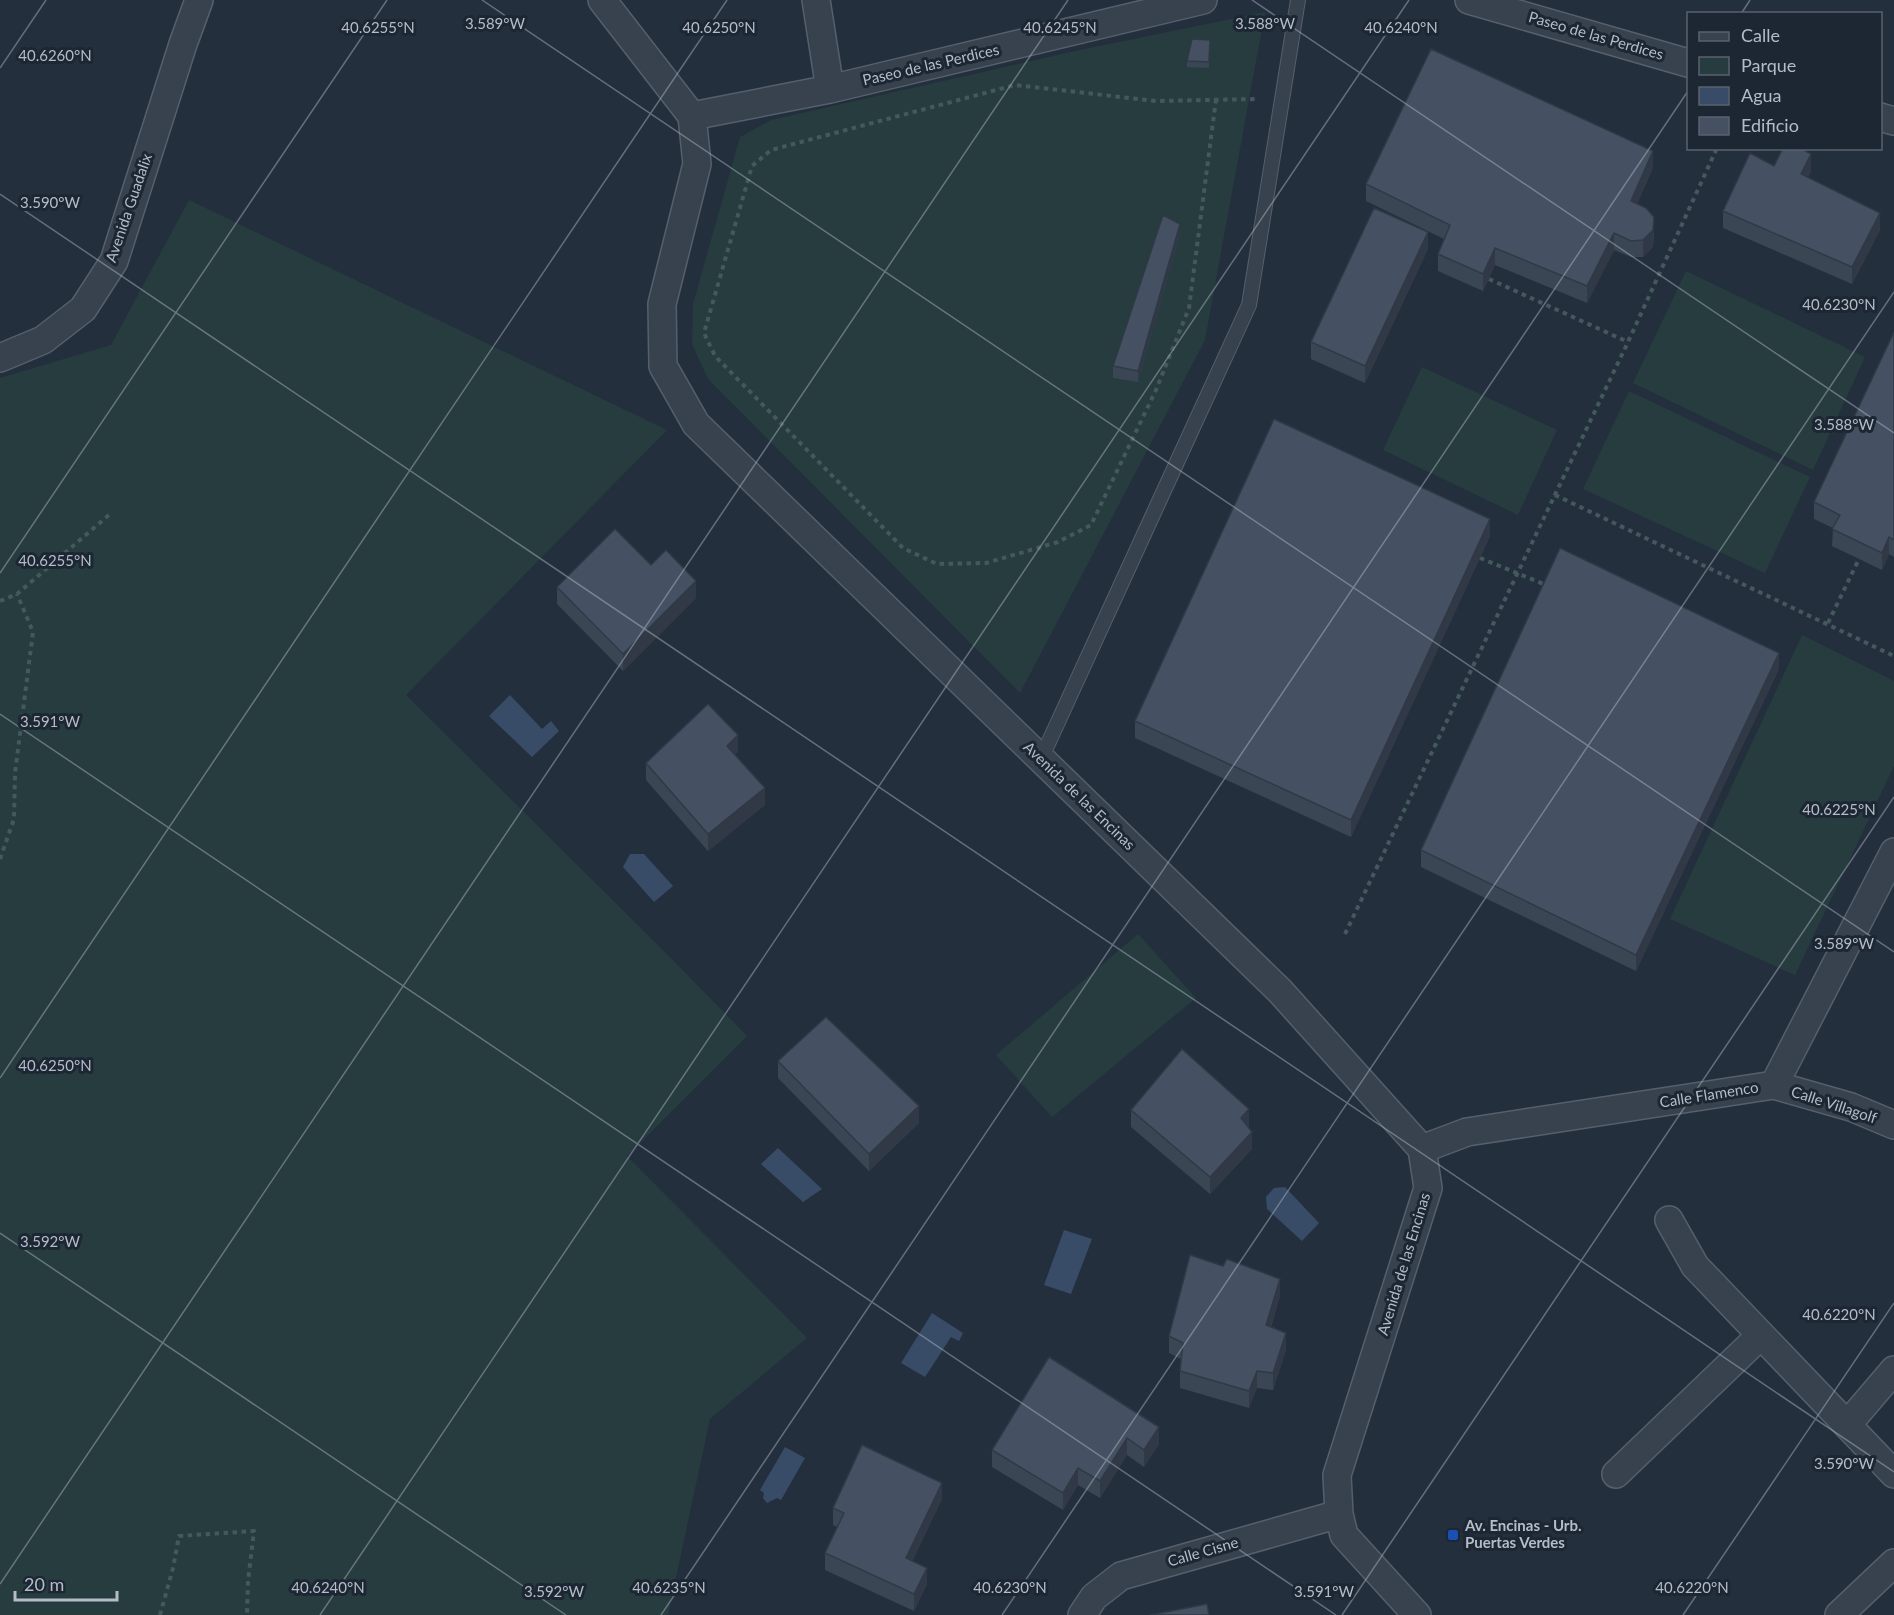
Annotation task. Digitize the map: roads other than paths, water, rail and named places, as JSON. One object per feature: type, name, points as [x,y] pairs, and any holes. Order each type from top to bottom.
[{"type":"street","name":"Avenida Guadalix","points":[[182,0],[183,44]]},
{"type":"street","name":"Avenida Guadalix","points":[[0,358],[44,340],[83,309],[114,261],[199,0]]},
{"type":"street","points":[[602,0],[692,116]]},
{"type":"street","points":[[816,0],[830,89]]},
{"type":"street","name":"Paseo de las Perdices","points":[[692,116],[830,89],[1203,0]]},
{"type":"street","name":"Paseo de las Perdices","points":[[1469,0],[1687,62]]},
{"type":"street","name":"Avenida de las Encinas","points":[[692,116],[697,164],[662,304],[663,366],[696,424],[1280,991],[1422,1149],[1428,1188],[1337,1475],[1339,1514],[1344,1535],[1417,1615]]},
{"type":"street","name":"Calle Flamenco","points":[[1422,1149],[1467,1132],[1774,1085],[1894,852]]},
{"type":"street","name":"Calle Villagolf","points":[[1774,1085],[1851,1107],[1894,1125]]},
{"type":"street","points":[[1669,1220],[1695,1266],[1894,1474]]},
{"type":"street","points":[[1616,1474],[1761,1335]]},
{"type":"street","points":[[1847,1425],[1894,1370]]},
{"type":"street","name":"Calle Cisne","points":[[1083,1615],[1094,1597],[1121,1576],[1339,1514]]},
{"type":"street","points":[[1839,1615],[1894,1563]]},
{"type":"lane","points":[[1041,759],[1250,306],[1298,0]]},
{"type":"water","points":[[510,695],[542,729],[551,721],[559,731],[532,757],[489,716]]},
{"type":"water","points":[[630,854],[644,854],[673,886],[654,902],[623,867]]},
{"type":"water","points":[[778,1148],[822,1189],[803,1202],[761,1164]]},
{"type":"water","points":[[1285,1187],[1319,1223],[1302,1241],[1267,1209],[1266,1197],[1274,1188]]},
{"type":"water","points":[[1064,1230],[1092,1239],[1071,1294],[1044,1285]]},
{"type":"water","points":[[932,1313],[963,1333],[959,1341],[951,1337],[925,1377],[901,1363]]},
{"type":"water","points":[[785,1447],[805,1458],[781,1500],[777,1498],[767,1503],[763,1498],[764,1493],[760,1490]]},
{"type":"place","name":"Av. Encinas - Urb. Puertas Verdes","points":[[1453,1535]]}]
